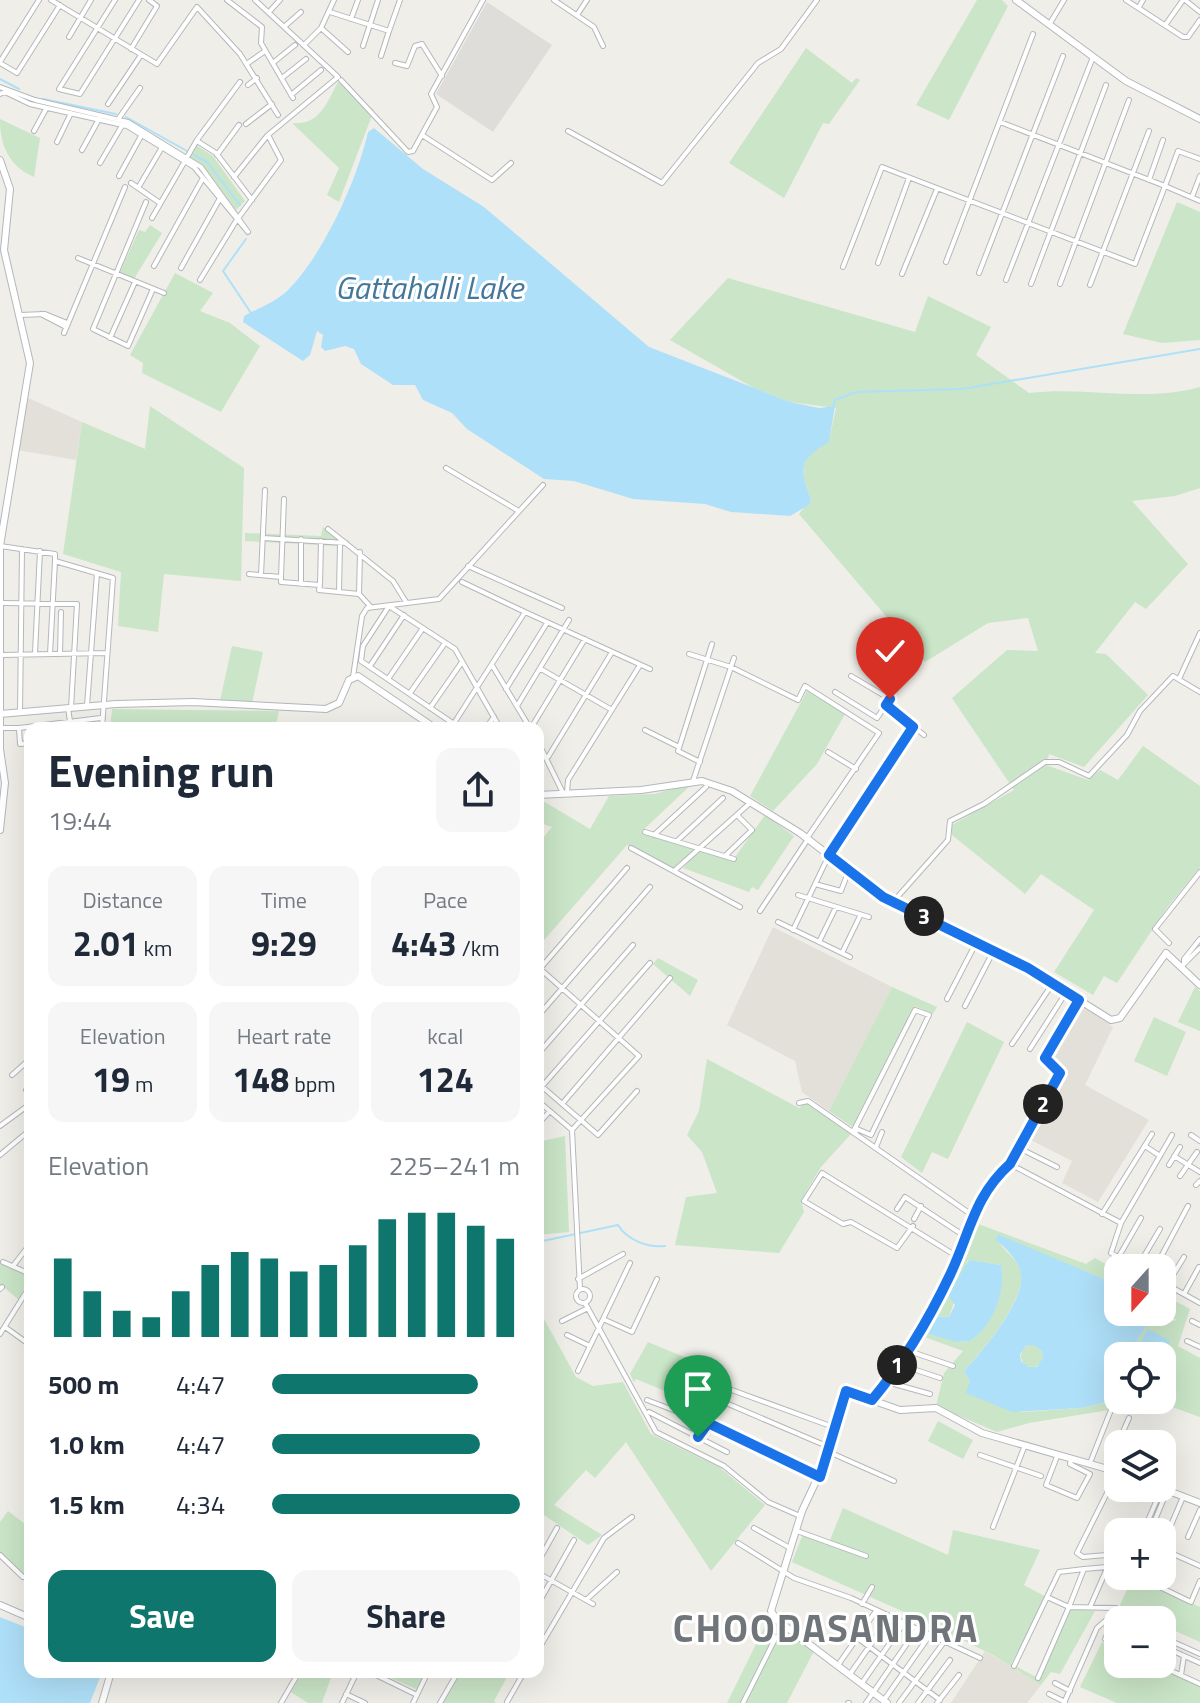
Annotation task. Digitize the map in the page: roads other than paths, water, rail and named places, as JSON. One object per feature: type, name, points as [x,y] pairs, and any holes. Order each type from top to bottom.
[{"type":"street","points":[[39,0],[0,62],[17,73],[64,0]]},
{"type":"street","points":[[51,0],[157,64],[197,7],[248,63],[278,115]]},
{"type":"street","points":[[69,37],[91,0]]},
{"type":"street","points":[[115,0],[59,89],[80,94],[139,0]]},
{"type":"street","points":[[131,49],[157,6],[149,0]]},
{"type":"street","points":[[227,0],[262,27],[261,43],[292,96],[321,70]]},
{"type":"street","points":[[234,177],[267,136],[338,77],[255,0]]},
{"type":"street","points":[[269,12],[280,0]]},
{"type":"street","points":[[304,45],[321,28],[334,0]]},
{"type":"street","points":[[351,19],[358,0]]},
{"type":"street","points":[[363,46],[378,0]]},
{"type":"street","points":[[381,56],[400,0]]},
{"type":"street","points":[[341,80],[408,152],[413,151],[436,110],[431,94],[483,0]]},
{"type":"street","points":[[554,0],[594,27],[603,46]]},
{"type":"street","points":[[577,15],[587,0]]},
{"type":"street","points":[[568,131],[662,183],[758,63],[781,49],[817,0]]},
{"type":"street","points":[[1016,0],[1126,81],[1200,119]]},
{"type":"street","points":[[1049,25],[1064,0]]},
{"type":"street","points":[[1126,0],[1188,37],[1200,20]]},
{"type":"street","points":[[1139,7],[1143,0]]},
{"type":"street","points":[[1166,25],[1184,0],[1200,12]]},
{"type":"street","points":[[285,26],[301,12]]},
{"type":"street","points":[[330,12],[389,31]]},
{"type":"street","points":[[321,28],[348,52]]},
{"type":"street","points":[[946,262],[1033,34]]},
{"type":"street","points":[[395,63],[407,66],[415,46],[422,44],[442,76]]},
{"type":"street","points":[[274,62],[295,45]]},
{"type":"street","points":[[248,63],[266,50]]},
{"type":"street","points":[[108,104],[141,55]]},
{"type":"street","points":[[979,273],[1063,56]]},
{"type":"street","points":[[1006,280],[1093,57]]},
{"type":"street","points":[[282,78],[306,59]]},
{"type":"street","points":[[248,85],[257,78]]},
{"type":"street","points":[[152,218],[197,140],[240,82]]},
{"type":"street","points":[[1031,284],[1106,85]]},
{"type":"street","points":[[0,87],[35,100],[122,121],[185,159],[238,218]]},
{"type":"street","points":[[100,163],[140,88]]},
{"type":"street","points":[[0,94],[47,108],[122,121],[161,148],[201,167],[238,218]]},
{"type":"street","points":[[1060,284],[1129,100]]},
{"type":"street","points":[[246,124],[272,104]]},
{"type":"street","points":[[34,131],[47,108]]},
{"type":"street","points":[[57,142],[71,113]]},
{"type":"street","points":[[82,150],[99,119]]},
{"type":"street","points":[[1000,122],[1200,201]]},
{"type":"street","points":[[217,155],[239,125]]},
{"type":"street","points":[[1090,285],[1149,131]]},
{"type":"street","points":[[422,135],[492,180],[511,163]]},
{"type":"street","points":[[119,176],[141,136]]},
{"type":"street","points":[[200,280],[238,218],[282,157],[267,136]]},
{"type":"street","points":[[197,140],[217,155],[252,200]]},
{"type":"street","points":[[1149,180],[1163,140]]},
{"type":"street","points":[[138,188],[161,148]]},
{"type":"street","points":[[843,267],[882,167],[1135,264],[1178,151],[1200,159]]},
{"type":"street","points":[[0,160],[10,189],[4,250],[30,363],[0,546],[1,730],[5,783],[0,830]]},
{"type":"street","points":[[1192,197],[1200,176]]},
{"type":"street","points":[[154,266],[203,178]]},
{"type":"street","points":[[878,263],[909,178]]},
{"type":"street","points":[[131,183],[160,203]]},
{"type":"street","points":[[20,315],[41,314],[66,328],[125,187]]},
{"type":"street","points":[[902,274],[937,189]]},
{"type":"street","points":[[181,268],[220,199]]},
{"type":"street","points":[[146,202],[93,327],[129,345],[153,289]]},
{"type":"street","points":[[78,258],[164,293]]},
{"type":"street","points":[[110,338],[135,281]]},
{"type":"street","points":[[446,468],[517,510]]},
{"type":"street","points":[[369,605],[438,600],[543,485]]},
{"type":"street","points":[[261,575],[265,490]]},
{"type":"street","points":[[284,499],[281,582],[320,585]]},
{"type":"street","points":[[328,529],[360,552],[402,593],[406,602]]},
{"type":"street","points":[[263,538],[349,544]]},
{"type":"street","points":[[301,539],[301,584]]},
{"type":"street","points":[[321,541],[319,590],[359,594],[369,605]]},
{"type":"street","points":[[339,592],[340,543]]},
{"type":"street","points":[[0,546],[55,554],[50,654]]},
{"type":"street","points":[[20,713],[22,549]]},
{"type":"street","points":[[35,654],[40,551]]},
{"type":"street","points":[[359,594],[360,552]]},
{"type":"street","points":[[55,561],[113,578],[102,722]]},
{"type":"street","points":[[468,566],[562,608]]},
{"type":"street","points":[[87,706],[97,573]]},
{"type":"street","points":[[249,574],[281,577]]},
{"type":"street","points":[[462,582],[650,669]]},
{"type":"street","points":[[1,603],[77,604],[70,722]]},
{"type":"street","points":[[1,714],[103,705],[193,702],[326,709],[339,703],[353,677],[362,616],[369,605]]},
{"type":"street","points":[[447,722],[361,661],[363,646],[389,606],[455,649],[497,722]]},
{"type":"street","points":[[60,654],[61,612]]},
{"type":"street","points":[[454,722],[525,612]]},
{"type":"street","points":[[370,667],[404,615]]},
{"type":"street","points":[[517,706],[569,620]]},
{"type":"street","points":[[506,689],[547,622]]},
{"type":"street","points":[[388,679],[423,628]]},
{"type":"street","points":[[1179,679],[1200,633]]},
{"type":"street","points":[[534,722],[585,639]]},
{"type":"street","points":[[410,694],[445,643]]},
{"type":"street","points":[[700,762],[678,751],[712,644]]},
{"type":"street","points":[[548,757],[612,652]]},
{"type":"street","points":[[2,655],[107,653]]},
{"type":"street","points":[[689,654],[731,667],[798,700],[805,686],[876,730],[877,740],[760,911]]},
{"type":"street","points":[[693,781],[734,658]]},
{"type":"street","points":[[430,708],[462,662]]},
{"type":"street","points":[[491,665],[526,722]]},
{"type":"street","points":[[565,793],[568,780],[640,665]]},
{"type":"street","points":[[541,668],[612,710]]},
{"type":"street","points":[[353,677],[358,676],[426,722]]},
{"type":"street","points":[[835,692],[874,719],[890,699],[851,676]]},
{"type":"street","points":[[893,902],[948,840],[950,821],[984,804],[1045,762],[1059,762],[1089,776],[1127,735],[1140,711],[1173,676],[1200,692]]},
{"type":"street","points":[[886,705],[924,735]]},
{"type":"street","points":[[490,722],[494,717]]},
{"type":"street","points":[[84,722],[102,718]]},
{"type":"street","points":[[793,930],[829,855],[913,727]]},
{"type":"street","points":[[19,728],[20,744],[24,744]]},
{"type":"street","points":[[1,730],[24,728]]},
{"type":"street","points":[[645,730],[679,747]]},
{"type":"street","points":[[544,751],[565,793]]},
{"type":"street","points":[[828,752],[856,769]]},
{"type":"street","points":[[544,795],[641,790],[693,781],[732,791],[808,838],[893,902],[1053,983],[1116,1021],[1166,953],[1183,965],[1200,985]]},
{"type":"street","points":[[654,835],[706,787]]},
{"type":"street","points":[[677,841],[723,798]]},
{"type":"street","points":[[674,871],[752,801]]},
{"type":"street","points":[[725,856],[752,830],[737,815]]},
{"type":"street","points":[[645,832],[734,859]]},
{"type":"street","points":[[631,848],[740,907]]},
{"type":"street","points":[[544,963],[627,868]]},
{"type":"street","points":[[1169,943],[1155,929],[1200,872]]},
{"type":"street","points":[[815,884],[841,891],[847,875]]},
{"type":"street","points":[[544,1009],[650,887]]},
{"type":"street","points":[[798,895],[869,917]]},
{"type":"street","points":[[819,942],[836,907]]},
{"type":"street","points":[[842,953],[861,915]]},
{"type":"street","points":[[778,922],[850,957]]},
{"type":"street","points":[[1183,965],[1200,939]]},
{"type":"street","points":[[947,999],[976,943]]},
{"type":"street","points":[[544,1047],[633,945]]},
{"type":"street","points":[[1183,965],[1200,948]]},
{"type":"street","points":[[965,1006],[993,951]]},
{"type":"street","points":[[544,1082],[650,963]]},
{"type":"street","points":[[544,973],[639,1056],[572,1130],[580,1289],[576,1299],[587,1306],[656,1432],[724,1466],[768,1502],[800,1516]]},
{"type":"street","points":[[562,1104],[670,978]]},
{"type":"street","points":[[1012,1044],[1053,983]]},
{"type":"street","points":[[1030,1049],[1067,991]]},
{"type":"street","points":[[872,1400],[898,1364],[958,1257],[972,1215],[996,1174],[1010,1164],[1060,1073],[1045,1058],[1079,1000]]},
{"type":"street","points":[[915,1010],[929,1015],[871,1136],[855,1130],[915,1010]]},
{"type":"street","points":[[12,1075],[24,1064]]},
{"type":"street","points":[[544,1091],[598,1135],[637,1091]]},
{"type":"street","points":[[799,1103],[808,1101],[855,1130],[972,1215]]},
{"type":"street","points":[[544,1106],[572,1130]]},
{"type":"street","points":[[0,1126],[24,1108]]},
{"type":"street","points":[[544,1118],[550,1111]]},
{"type":"street","points":[[876,1147],[882,1132]]},
{"type":"street","points":[[1102,1214],[1152,1134]]},
{"type":"street","points":[[0,1155],[24,1135]]},
{"type":"street","points":[[1114,1254],[1110,1250],[1121,1223],[1172,1135]]},
{"type":"street","points":[[1191,1135],[1200,1141]]},
{"type":"street","points":[[1145,1146],[1160,1156]]},
{"type":"street","points":[[1169,1165],[1180,1147]]},
{"type":"street","points":[[1019,1148],[1057,1167]]},
{"type":"street","points":[[1180,1176],[1197,1152]]},
{"type":"street","points":[[1174,1156],[1200,1172]]},
{"type":"street","points":[[1010,1164],[1121,1223]]},
{"type":"street","points":[[913,1226],[897,1248],[851,1222],[843,1224],[804,1201],[822,1173],[913,1226],[958,1257]]},
{"type":"street","points":[[897,1209],[905,1197],[966,1237]]},
{"type":"street","points":[[914,1219],[921,1206]]},
{"type":"street","points":[[1162,1254],[1188,1206]]},
{"type":"street","points":[[1120,1254],[1141,1218]]},
{"type":"street","points":[[1145,1254],[1160,1229]]},
{"type":"street","points":[[13,1266],[24,1252]]},
{"type":"street","points":[[578,1279],[623,1254]]},
{"type":"street","points":[[1176,1268],[1184,1257]]},
{"type":"street","points":[[3,1262],[24,1271]]},
{"type":"street","points":[[578,1371],[630,1263]]},
{"type":"street","points":[[1184,1294],[1199,1267]]},
{"type":"street","points":[[603,1319],[632,1332],[657,1279]]},
{"type":"street","points":[[562,1321],[587,1306],[590,1293],[580,1289]]},
{"type":"street","points":[[1176,1289],[1200,1302]]},
{"type":"street","points":[[0,1334],[24,1300]]},
{"type":"street","points":[[1192,1321],[1200,1325]]},
{"type":"street","points":[[5,1327],[24,1341]]},
{"type":"street","points":[[567,1335],[590,1346]]},
{"type":"street","points":[[1187,1341],[1200,1347]]},
{"type":"street","points":[[906,1350],[953,1366]]},
{"type":"street","points":[[898,1364],[940,1378]]},
{"type":"street","points":[[887,1382],[930,1394]]},
{"type":"street","points":[[836,1428],[733,1387],[725,1400],[894,1481]]},
{"type":"street","points":[[930,1635],[885,1702],[772,1615],[800,1516],[820,1477],[846,1391],[900,1410],[936,1408],[982,1433],[1025,1445],[1057,1456],[1070,1461],[1090,1474],[1077,1498],[1046,1485],[1057,1456]]},
{"type":"street","points":[[647,1400],[708,1423],[820,1477]]},
{"type":"street","points":[[649,1412],[727,1452]]},
{"type":"street","points":[[1090,1463],[1109,1414]]},
{"type":"street","points":[[1124,1430],[1129,1418]]},
{"type":"street","points":[[698,1437],[708,1423]]},
{"type":"street","points":[[993,1527],[1025,1445]]},
{"type":"street","points":[[980,1455],[1041,1476]]},
{"type":"street","points":[[1070,1461],[1104,1467]]},
{"type":"street","points":[[1176,1494],[1200,1503]]},
{"type":"street","points":[[1174,1518],[1183,1497]]},
{"type":"street","points":[[1104,1501],[1077,1553],[1083,1557],[1104,1555]]},
{"type":"street","points":[[1188,1537],[1200,1510]]},
{"type":"street","points":[[544,1640],[604,1538],[632,1517]]},
{"type":"street","points":[[544,1551],[557,1528]]},
{"type":"street","points":[[754,1528],[790,1548]]},
{"type":"street","points":[[796,1531],[866,1556]]},
{"type":"street","points":[[544,1593],[574,1540]]},
{"type":"street","points":[[738,1543],[782,1572],[876,1610],[980,1658]]},
{"type":"street","points":[[0,1555],[23,1577]]},
{"type":"street","points":[[1176,1555],[1200,1566]]},
{"type":"street","points":[[1014,1666],[1059,1572],[1104,1566]]},
{"type":"street","points":[[1038,1678],[1084,1569]]},
{"type":"street","points":[[585,1600],[617,1572]]},
{"type":"street","points":[[1090,1607],[1104,1575]]},
{"type":"street","points":[[544,1577],[593,1604]]},
{"type":"street","points":[[1166,1590],[1191,1602],[1200,1581]]},
{"type":"street","points":[[862,1604],[872,1587]]},
{"type":"street","points":[[1047,1597],[1069,1607],[1104,1608]]},
{"type":"street","points":[[0,1605],[24,1615]]},
{"type":"street","points":[[838,1665],[859,1639],[876,1610]]},
{"type":"street","points":[[850,1674],[890,1617]]},
{"type":"street","points":[[1049,1694],[1064,1702],[1104,1620]]},
{"type":"street","points":[[862,1683],[904,1623]]},
{"type":"street","points":[[866,1703],[917,1629]]},
{"type":"street","points":[[743,1703],[776,1637]]},
{"type":"street","points":[[859,1639],[939,1701],[959,1675]]},
{"type":"street","points":[[899,1703],[944,1642]]},
{"type":"street","points":[[1176,1643],[1200,1654]]},
{"type":"street","points":[[1176,1652],[1200,1663]]},
{"type":"street","points":[[1181,1675],[1184,1656]]},
{"type":"street","points":[[918,1703],[950,1660]]},
{"type":"street","points":[[1176,1673],[1200,1684]]},
{"type":"street","points":[[102,1703],[109,1678]]},
{"type":"street","points":[[281,1703],[296,1678]]},
{"type":"street","points":[[342,1703],[354,1678]]},
{"type":"street","points":[[382,1678],[417,1695]]},
{"type":"street","points":[[413,1703],[425,1678]]},
{"type":"street","points":[[440,1703],[455,1678]]},
{"type":"street","points":[[507,1702],[521,1678]]},
{"type":"street","points":[[1055,1683],[1070,1691]]},
{"type":"street","points":[[346,1694],[365,1703]]},
{"type":"water","name":"Gattahalli Lake","points":[[374,128],[423,169],[484,207],[649,347],[790,402],[819,408],[835,406],[829,442],[812,454],[804,466],[811,499],[809,505],[790,516],[731,512],[705,504],[633,499],[574,481],[544,479],[467,429],[452,413],[423,400],[415,385],[393,385],[361,364],[354,349],[345,346],[325,351],[321,347],[323,335],[317,331],[310,355],[303,361],[243,322],[244,316],[287,291],[313,259],[347,195],[368,132]]},
{"type":"water","points":[[997,1234],[1104,1279],[1104,1326],[1146,1326],[1136,1342],[1104,1342],[1104,1402],[1082,1408],[1012,1412],[966,1393],[970,1381],[964,1371],[1000,1326],[1020,1286],[1018,1265],[996,1240]],"holes":[[[1034,1345],[1042,1351],[1043,1358],[1037,1367],[1029,1367],[1021,1361],[1020,1354],[1026,1346]]]},
{"type":"water","points":[[969,1260],[1001,1265],[1002,1286],[996,1308],[985,1327],[970,1341],[957,1342],[929,1334],[927,1327],[935,1316],[949,1317],[955,1305],[948,1295]]},
{"type":"water","points":[[1148,1329],[1170,1341],[1170,1342],[1141,1342]]},
{"type":"water","points":[[0,1617],[24,1627],[24,1678],[100,1678],[90,1703],[0,1703]]},
{"type":"waterway","points":[[0,79],[19,89]]},
{"type":"waterway","points":[[43,99],[116,114]]},
{"type":"waterway","points":[[126,117],[187,151]]},
{"type":"waterway","points":[[194,155],[207,162],[240,205]]},
{"type":"waterway","points":[[246,239],[223,271],[251,313]]},
{"type":"waterway","points":[[833,406],[835,400],[856,392],[962,389],[1200,349]]},
{"type":"waterway","points":[[544,1241],[618,1225],[638,1242],[665,1246]]},
{"type":"district","name":"CHOODASANDRA","points":[[826,1629]]}]
